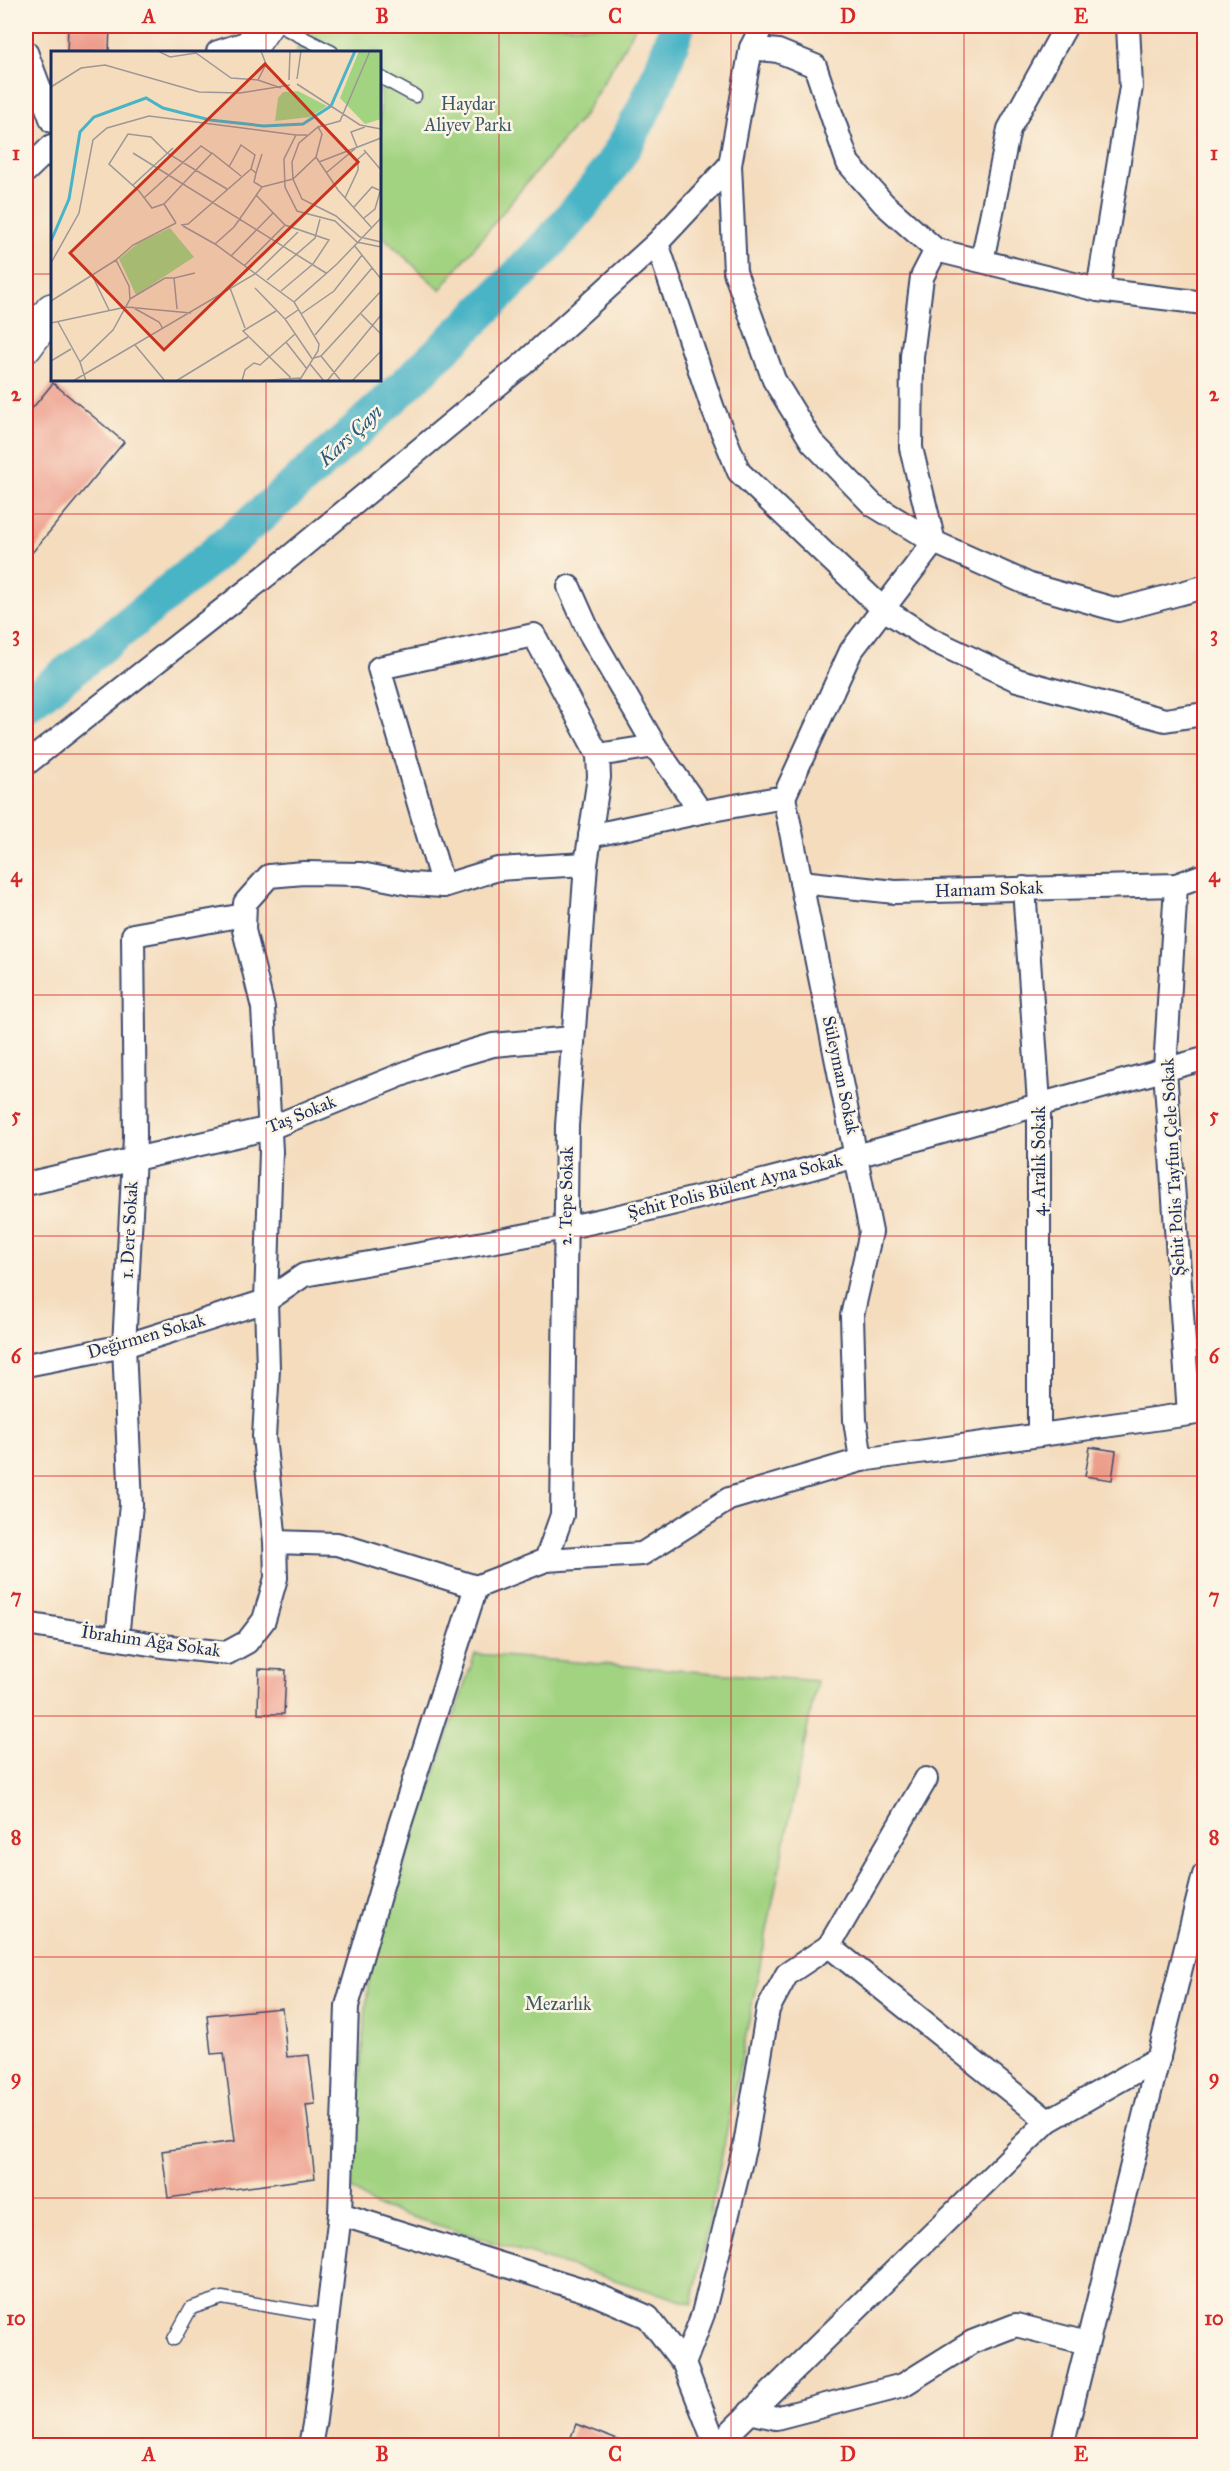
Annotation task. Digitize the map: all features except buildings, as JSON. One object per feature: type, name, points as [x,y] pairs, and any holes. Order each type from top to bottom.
[{"type":"street","points":[[762,26],[751,48],[730,165],[735,272],[774,380],[812,441],[873,505],[934,542],[1030,585],[1118,610],[1204,587]]},
{"type":"street","points":[[982,261],[1010,129],[1066,26]]},
{"type":"street","points":[[1098,290],[1131,87],[1128,26]]},
{"type":"street","points":[[221,51],[262,36]]},
{"type":"street","points":[[751,48],[778,51],[815,66],[848,163],[884,204],[936,250],[1098,290],[1204,303]]},
{"type":"street","points":[[26,52],[51,117]]},
{"type":"street","points":[[26,171],[51,147]]},
{"type":"street","points":[[26,764],[281,564],[522,365],[657,243],[730,165]]},
{"type":"street","points":[[657,243],[713,409],[739,472],[882,608],[932,640],[1017,680],[1165,720],[1204,714]]},
{"type":"street","points":[[934,542],[911,448],[912,367],[922,277],[936,250]]},
{"type":"street","points":[[26,346],[51,311]]},
{"type":"street","points":[[590,836],[784,797],[851,651],[934,542]]},
{"type":"street","points":[[569,588],[589,632],[655,746],[701,812]]},
{"type":"street","points":[[443,886],[379,668],[534,635],[598,755],[655,746]]},
{"type":"street","name":"2. Tepe Sokak","points":[[546,1560],[562,1515],[567,1126],[586,864],[599,777],[598,755]]},
{"type":"street","name":"Süleyman Sokak","points":[[784,797],[858,1156],[871,1232],[852,1316],[855,1420],[861,1460]]},
{"type":"street","points":[[244,915],[244,903],[269,876],[304,873],[361,874],[411,884],[443,886],[498,868],[586,864]]},
{"type":"street","name":"Hamam Sokak","points":[[801,882],[895,892],[1176,885],[1204,875]]},
{"type":"street","name":"Şehit Polis Tayfun Çele Sokak","points":[[1176,885],[1165,1070],[1197,1413]]},
{"type":"street","name":"4. Aralık Sokak","points":[[1024,888],[1039,1103],[1039,1435]]},
{"type":"street","name":"İbrahim Ağa Sokak","points":[[26,1624],[162,1646],[227,1653],[247,1642],[264,1620],[276,1578],[275,1542],[264,1437],[268,1369],[266,1301],[272,1150],[263,1008],[244,930],[244,915]]},
{"type":"street","name":"1. Dere Sokak","points":[[117,1638],[131,1505],[124,1346],[133,1160],[133,935],[244,915]]},
{"type":"street","name":"Taş Sokak","points":[[26,1184],[270,1128],[307,1111],[428,1064],[493,1045],[573,1038]]},
{"type":"street","name":"Şehit Polis Bülent Ayna Sokak","points":[[266,1301],[304,1275],[565,1227],[858,1156],[1039,1103],[1204,1059]]},
{"type":"street","name":"Değirmen Sokak","points":[[26,1365],[124,1346],[266,1301]]},
{"type":"street","points":[[275,1542],[337,1544],[476,1587],[546,1560],[642,1554],[729,1499],[861,1460],[1197,1413]]},
{"type":"street","points":[[310,2445],[340,2214],[347,2006],[403,1815],[476,1587]]},
{"type":"street","points":[[684,2364],[703,2314],[745,2145],[768,2009],[787,1974],[829,1946],[926,1779]]},
{"type":"street","points":[[1062,2445],[1204,1875]]},
{"type":"street","points":[[829,1946],[1048,2121]]},
{"type":"street","points":[[340,2214],[599,2296],[648,2317],[684,2364],[716,2445],[1048,2121],[1159,2058]]},
{"type":"street","points":[[750,2412],[776,2418],[903,2385],[972,2342],[1016,2325],[1087,2343]]},
{"type":"lane","points":[[262,36],[328,51]]},
{"type":"lane","points":[[381,78],[415,96]]},
{"type":"lane","points":[[174,2339],[191,2308],[222,2298],[328,2316]]},
{"type":"green space","name":"Haydar Aliyev Parkı","points":[[307,26],[635,26],[582,118],[440,290],[381,235],[381,51],[296,51]]},
{"type":"green space","name":"Mezarlık","points":[[475,1654],[817,1681],[692,2304],[376,2206],[349,2187],[370,1965]]},
{"type":"waterway","name":"Kars Çayı","points":[[26,705],[186,578],[290,490],[391,398],[530,263],[592,193],[621,151],[649,99],[677,26]]}]
